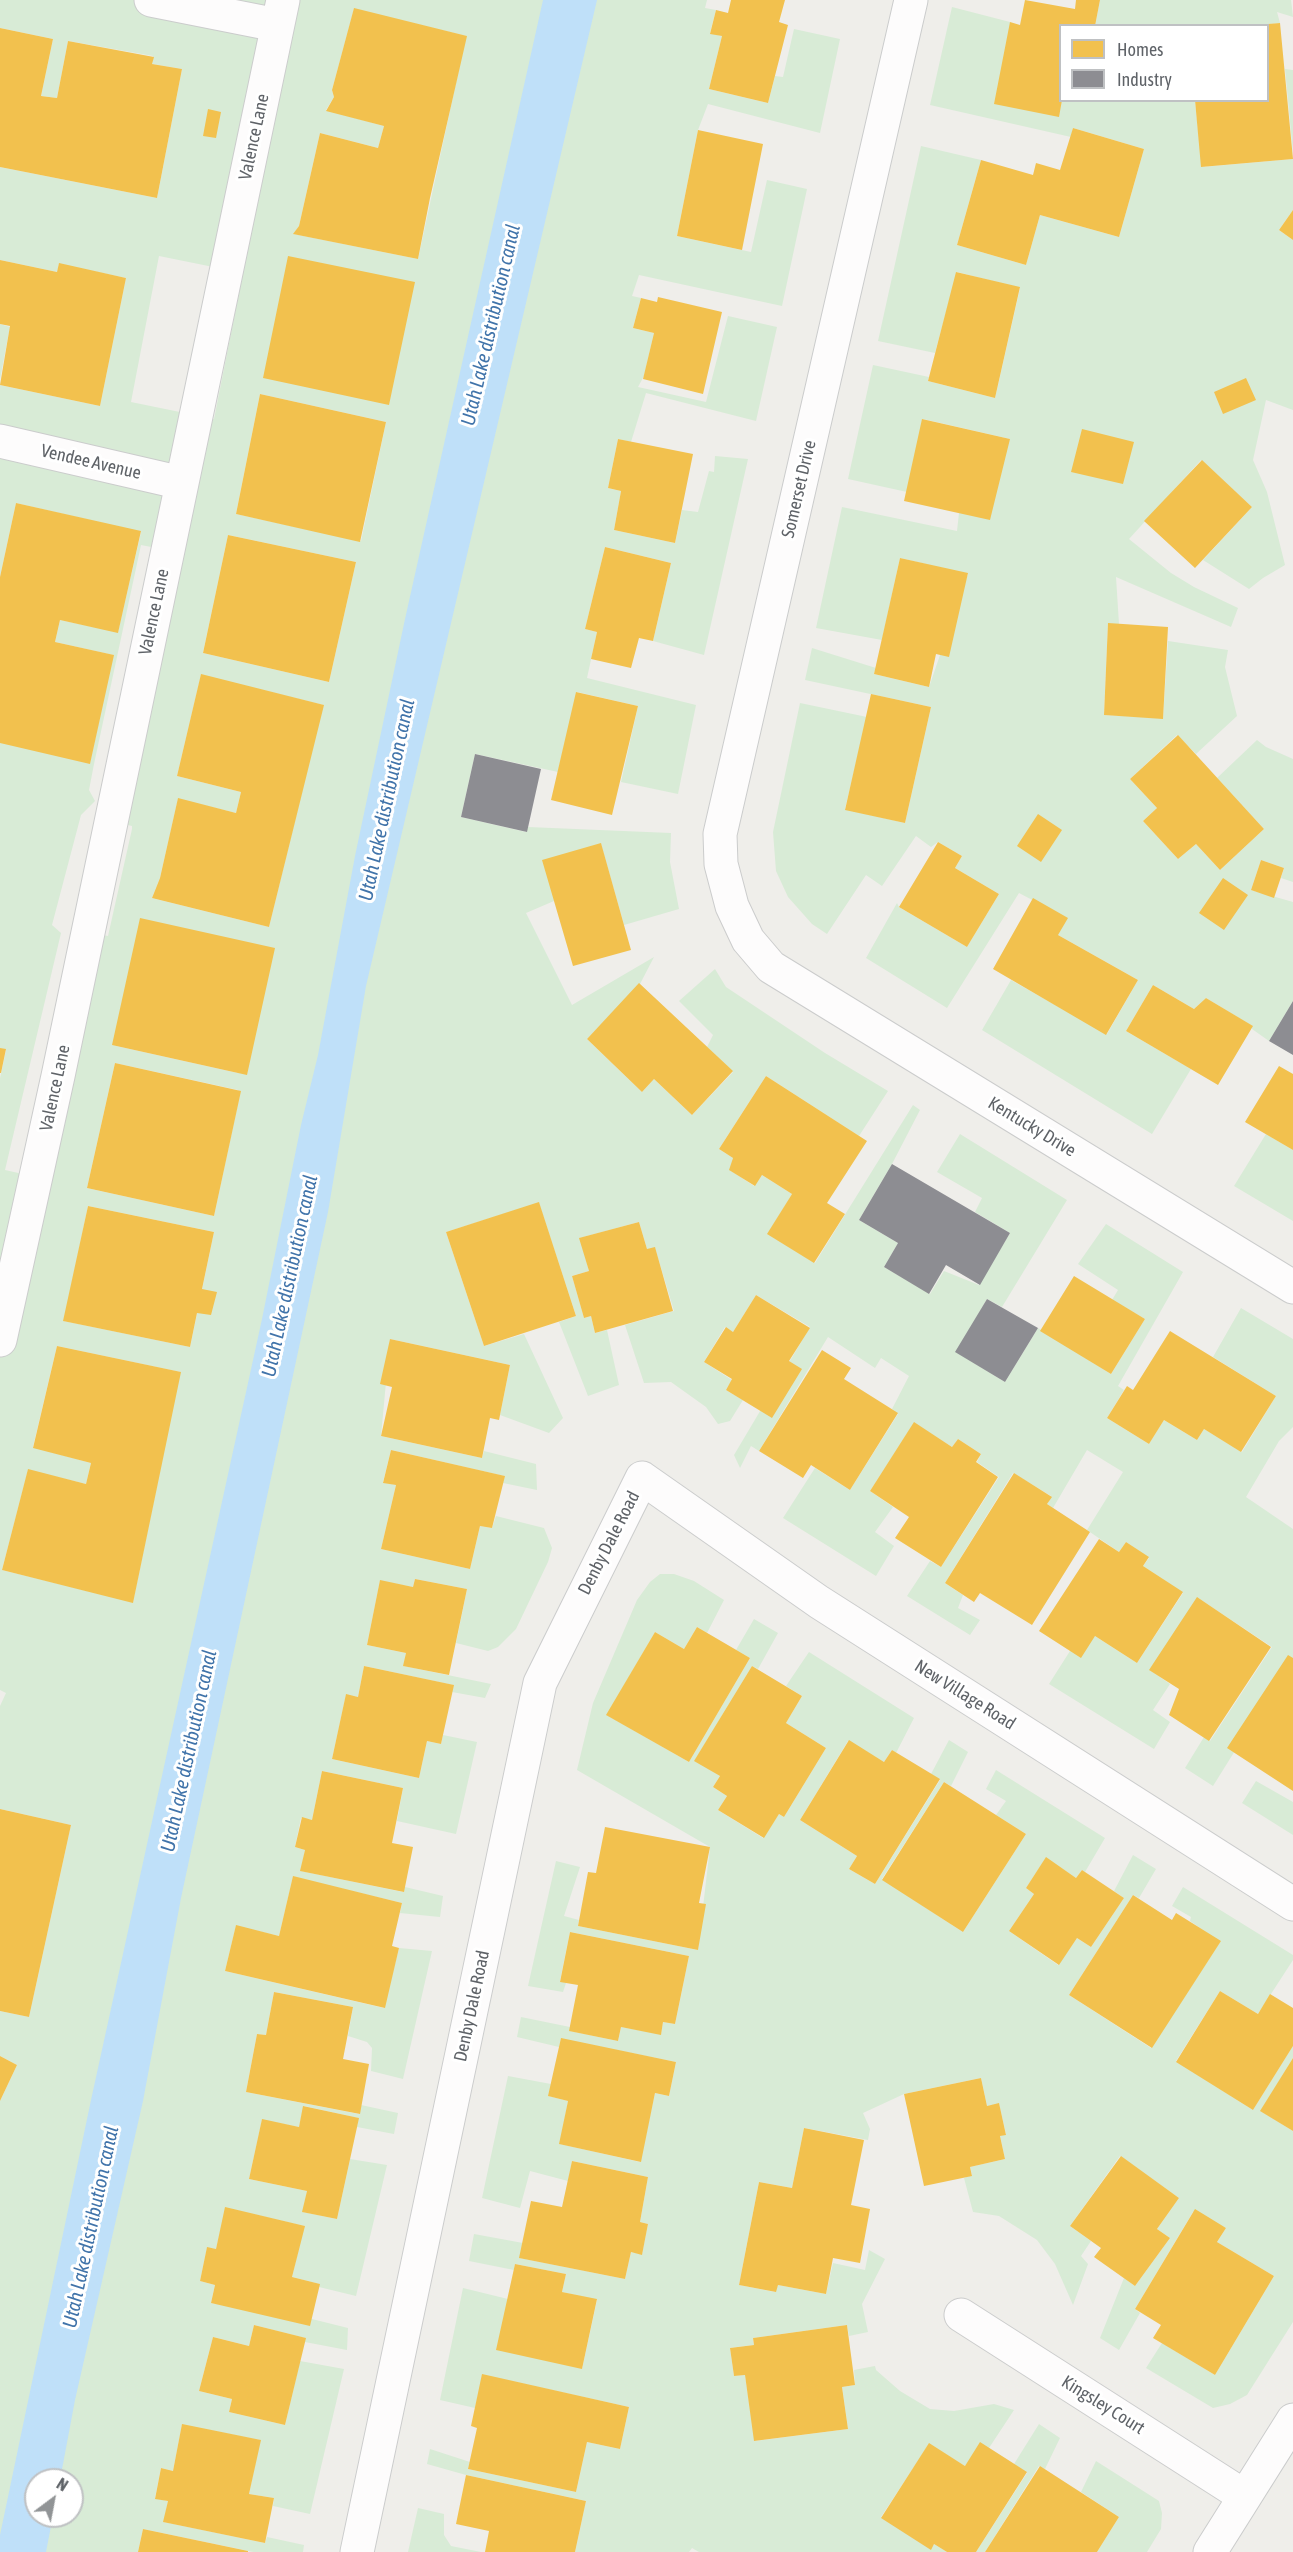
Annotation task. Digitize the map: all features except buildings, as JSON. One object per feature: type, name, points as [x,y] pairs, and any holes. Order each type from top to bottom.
[{"type":"street","points":[[152,0],[280,13]]},
{"type":"street","name":"Somerset Drive","points":[[771,967],[748,940],[732,906],[721,864],[720,834],[911,0]]},
{"type":"street","name":"Valence Lane","points":[[0,1340],[13,1222],[182,483],[280,13]]},
{"type":"street","name":"Vendee Avenue","points":[[0,441],[182,483]]},
{"type":"street","name":"Kentucky Drive","points":[[771,967],[1293,1287]]},
{"type":"street","name":"New Village Road","points":[[642,1478],[819,1602],[1293,1904]]},
{"type":"street","name":"Denby Dale Road","points":[[357,2552],[540,1683],[642,1478]]},
{"type":"street","name":"Kingsley Court","points":[[961,2315],[1244,2496]]},
{"type":"street","points":[[1210,2552],[1293,2420]]},
{"type":"green space","points":[[0,0],[707,0],[705,8],[716,10],[710,33],[722,36],[709,89],[768,103],[775,76],[783,77],[794,29],[840,39],[820,133],[708,104],[698,130],[677,236],[751,252],[767,180],[807,189],[782,306],[639,275],[632,296],[641,298],[633,328],[654,333],[644,376],[638,387],[706,402],[728,316],[777,327],[756,421],[646,393],[631,442],[618,439],[608,488],[621,491],[614,530],[675,543],[682,510],[698,512],[709,471],[714,472],[715,456],[748,459],[704,655],[653,641],[671,563],[605,547],[585,629],[597,632],[587,678],[696,705],[678,794],[621,782],[638,706],[577,692],[558,772],[475,754],[461,817],[526,832],[528,827],[671,833],[670,862],[679,909],[624,925],[601,844],[554,901],[526,913],[572,1005],[654,957],[640,984],[587,1039],[642,1092],[654,1079],[692,1115],[733,1072],[707,1047],[713,1035],[679,1001],[715,969],[726,987],[825,1053],[888,1091],[859,1136],[766,1076],[719,1149],[733,1158],[730,1170],[754,1186],[762,1175],[792,1194],[768,1234],[815,1263],[913,1105],[920,1110],[859,1220],[898,1243],[884,1267],[930,1294],[944,1271],[979,1285],[1010,1233],[975,1212],[982,1198],[937,1172],[960,1134],[1067,1200],[1002,1307],[987,1299],[956,1352],[1005,1382],[1038,1328],[1111,1374],[1145,1319],[1112,1300],[1118,1290],[1078,1264],[1106,1224],[1183,1272],[1118,1386],[1124,1390],[1107,1418],[1149,1444],[1164,1420],[1197,1440],[1204,1429],[1242,1452],[1276,1396],[1213,1357],[1241,1308],[1293,1339],[1293,1427],[1279,1441],[1246,1497],[1293,1529],[1293,1658],[1213,1786],[1185,1768],[1204,1737],[1210,1741],[1272,1647],[1198,1598],[1150,1670],[1170,1684],[1153,1710],[1170,1722],[1154,1749],[1049,1684],[1070,1651],[1095,1636],[1137,1663],[1183,1593],[1143,1566],[1149,1558],[1126,1542],[1119,1552],[1087,1530],[1123,1472],[1087,1450],[1053,1508],[1047,1504],[1051,1496],[1013,1473],[945,1583],[963,1595],[958,1608],[980,1620],[970,1635],[907,1596],[930,1561],[941,1567],[999,1477],[977,1462],[981,1454],[958,1439],[952,1447],[914,1423],[870,1491],[893,1507],[875,1532],[894,1546],[876,1576],[783,1518],[815,1468],[850,1490],[898,1414],[892,1409],[909,1376],[881,1358],[875,1368],[828,1337],[759,1451],[751,1446],[740,1468],[734,1455],[810,1327],[756,1295],[733,1332],[725,1327],[704,1362],[732,1380],[726,1390],[743,1400],[730,1421],[718,1424],[706,1407],[671,1382],[644,1383],[625,1325],[674,1311],[655,1248],[647,1249],[639,1222],[580,1238],[589,1271],[572,1276],[584,1318],[591,1316],[595,1333],[607,1330],[619,1385],[588,1396],[559,1322],[576,1316],[539,1203],[446,1232],[484,1346],[524,1334],[563,1418],[549,1433],[500,1415],[510,1365],[390,1339],[381,1436],[482,1458],[484,1451],[536,1464],[537,1490],[503,1483],[504,1476],[391,1450],[383,1482],[396,1485],[381,1549],[470,1569],[480,1526],[492,1528],[496,1516],[544,1528],[552,1548],[548,1562],[516,1629],[498,1647],[488,1651],[456,1643],[467,1589],[415,1579],[413,1587],[380,1581],[367,1645],[406,1653],[404,1666],[491,1684],[485,1698],[452,1692],[453,1685],[364,1666],[358,1697],[346,1695],[332,1759],[419,1778],[427,1741],[441,1744],[443,1735],[477,1742],[456,1834],[397,1821],[403,1788],[322,1771],[312,1820],[301,1818],[295,1847],[305,1850],[301,1871],[403,1892],[405,1887],[443,1896],[440,1917],[400,1913],[402,1903],[293,1877],[279,1936],[236,1926],[225,1971],[384,2008],[399,1948],[432,1951],[403,2079],[371,2071],[372,2048],[367,2042],[348,2036],[353,2007],[274,1992],[266,2035],[257,2034],[246,2092],[359,2114],[361,2105],[398,2113],[394,2134],[357,2127],[358,2118],[304,2106],[299,2127],[262,2120],[249,2179],[307,2191],[303,2212],[337,2219],[350,2159],[387,2165],[356,2296],[319,2287],[319,2284],[292,2277],[304,2226],[226,2208],[216,2249],[207,2248],[200,2281],[215,2285],[211,2303],[312,2319],[348,2328],[347,2350],[305,2342],[305,2338],[254,2325],[249,2346],[213,2337],[199,2391],[232,2399],[229,2412],[285,2425],[300,2361],[344,2369],[310,2514],[273,2506],[274,2498],[249,2494],[260,2440],[182,2425],[173,2471],[161,2468],[155,2498],[168,2501],[164,2522],[265,2543],[267,2537],[304,2545],[303,2552],[253,2552],[143,2529],[138,2552],[0,2552],[0,2101],[17,2065],[0,2056],[0,2011],[29,2017],[71,1825],[0,1809],[0,1706],[6,1693],[0,1690],[0,1078],[6,1050],[0,1049],[0,742],[90,763],[113,655],[55,642],[60,620],[118,632],[141,532],[16,503],[0,577],[0,385],[100,406],[126,278],[59,264],[57,272],[0,260],[0,167],[157,198],[182,69],[152,64],[153,56],[68,41],[57,98],[41,96],[53,39],[0,28]],"holes":[[[354,9],[466,36],[418,259],[294,234],[299,226],[320,133],[378,148],[384,126],[326,110],[334,97],[332,90]],[[159,256],[243,273],[214,419],[131,402]],[[260,394],[386,422],[361,541],[236,514]],[[228,535],[356,562],[329,682],[203,653]],[[141,545],[167,550],[111,821],[132,826],[132,829],[108,936],[87,932],[36,1177],[5,1170],[61,933],[52,925],[81,815],[95,801],[89,790]],[[201,675],[323,705],[269,927],[152,898],[160,878],[178,799],[236,813],[241,792],[177,776]],[[112,1045],[241,1066],[238,1073]],[[115,1063],[238,1090],[240,1094],[214,1216],[87,1188]],[[88,1206],[214,1232],[190,1347],[64,1321]],[[57,1346],[180,1372],[133,1602],[2,1570],[28,1470],[86,1484],[91,1463],[33,1447]]]},
{"type":"green space","points":[[1100,0],[1291,0],[1293,17],[1277,12],[1280,23],[1269,24],[1095,24]]},
{"type":"green space","points":[[952,7],[1010,22],[1059,96],[1059,102],[1195,102],[1202,167],[1293,159],[1293,210],[1279,230],[1293,240],[1293,410],[1266,400],[1253,460],[1267,492],[1285,565],[1249,589],[1203,560],[1252,507],[1201,460],[1129,539],[1171,573],[1238,608],[1231,627],[1116,577],[1119,624],[1108,624],[1104,715],[1163,718],[1168,641],[1228,650],[1225,667],[1237,716],[1196,754],[1177,735],[1130,779],[1157,808],[1143,821],[1178,859],[1196,844],[1220,870],[1264,829],[1217,778],[1257,740],[1266,747],[1293,759],[1293,882],[1281,878],[1284,868],[1261,860],[1251,890],[1293,902],[1293,1001],[1269,1041],[1252,1029],[1252,1026],[1206,998],[1194,1009],[1153,985],[1126,1031],[1191,1069],[1152,1134],[982,1030],[1011,980],[1107,1034],[1138,980],[1058,935],[1040,904],[1019,893],[947,1008],[866,958],[897,903],[899,907],[967,947],[999,894],[955,868],[962,856],[938,842],[931,847],[916,836],[882,886],[866,875],[827,934],[812,924],[788,897],[776,871],[773,832],[800,703],[867,717],[845,809],[905,823],[931,707],[805,680],[812,648],[876,668],[874,674],[929,687],[968,574],[900,558],[882,640],[816,628],[842,507],[957,531],[959,513],[1010,439],[923,419],[907,492],[848,479],[873,365],[929,377],[928,381],[995,398],[1020,288],[957,272],[935,353],[878,341],[921,146],[981,160],[957,245],[1026,265],[1040,215],[1119,237],[1144,149],[1073,128],[1071,137],[930,105]]},
{"type":"green space","points":[[1285,69],[1293,70],[1293,153]]},
{"type":"green space","points":[[0,324],[10,327],[0,380]]},
{"type":"green space","points":[[1266,1134],[1293,1150],[1293,1221],[1234,1186]]},
{"type":"green space","points":[[660,1574],[674,1574],[694,1581],[724,1600],[707,1633],[697,1627],[684,1649],[655,1632],[607,1715],[689,1762],[750,1658],[736,1650],[754,1619],[778,1633],[758,1669],[752,1666],[695,1760],[720,1776],[713,1787],[727,1796],[718,1810],[763,1838],[779,1814],[784,1817],[826,1748],[786,1723],[802,1696],[786,1686],[809,1652],[914,1718],[896,1753],[892,1750],[884,1762],[848,1741],[800,1820],[857,1856],[849,1869],[875,1884],[940,1780],[931,1774],[949,1740],[968,1752],[951,1786],[944,1782],[882,1879],[963,1932],[1026,1834],[996,1815],[1006,1801],[986,1789],[996,1770],[1105,1838],[1085,1872],[1082,1870],[1076,1878],[1046,1858],[1026,1888],[1034,1894],[1009,1931],[1058,1965],[1077,1938],[1091,1947],[1124,1898],[1114,1891],[1133,1855],[1156,1869],[1139,1898],[1133,1895],[1069,1995],[1151,2048],[1220,1942],[1190,1921],[1191,1917],[1172,1906],[1183,1887],[1293,1955],[1293,1960],[1258,2014],[1220,1991],[1176,2061],[1253,2110],[1293,2046],[1293,2058],[1261,2111],[1293,2131],[1293,2322],[1247,2395],[1230,2404],[1213,2408],[1146,2368],[1162,2343],[1215,2375],[1274,2276],[1217,2242],[1226,2228],[1193,2212],[1135,2309],[1140,2313],[1119,2350],[1100,2338],[1124,2278],[1135,2286],[1170,2238],[1157,2229],[1179,2198],[1120,2156],[1070,2226],[1091,2241],[1081,2256],[1088,2264],[1073,2305],[1055,2264],[1037,2240],[999,2216],[973,2212],[964,2178],[972,2175],[970,2167],[1005,2159],[1000,2136],[1006,2134],[999,2104],[987,2106],[981,2078],[904,2094],[863,2113],[870,2129],[868,2140],[804,2128],[792,2188],[759,2182],[739,2285],[775,2292],[778,2285],[826,2294],[833,2263],[865,2270],[869,2250],[885,2259],[862,2304],[868,2332],[849,2336],[847,2325],[753,2338],[754,2345],[730,2348],[734,2376],[745,2375],[755,2441],[848,2429],[842,2387],[855,2385],[854,2370],[875,2366],[876,2370],[900,2391],[930,2409],[954,2411],[994,2404],[1014,2410],[989,2448],[965,2466],[929,2444],[881,2517],[931,2549],[934,2544],[947,2552],[699,2552],[692,2548],[689,2552],[575,2552],[586,2501],[466,2475],[427,2464],[430,2449],[470,2462],[468,2469],[576,2492],[587,2442],[620,2449],[629,2407],[483,2375],[475,2408],[440,2400],[463,2288],[508,2299],[582,2369],[597,2300],[562,2292],[566,2274],[515,2264],[514,2270],[469,2261],[474,2234],[523,2243],[520,2258],[625,2279],[631,2252],[642,2254],[648,2224],[640,2222],[648,2177],[572,2161],[568,2181],[530,2171],[520,2208],[482,2198],[508,2076],[551,2084],[549,2096],[568,2101],[560,2144],[640,2162],[655,2093],[669,2096],[676,2062],[561,2039],[559,2047],[517,2037],[521,2017],[570,2027],[570,2031],[618,2041],[621,2027],[661,2034],[663,2022],[675,2024],[689,1956],[570,1932],[560,1981],[566,1983],[563,1992],[528,1986],[556,1861],[580,1867],[564,1916],[579,1920],[578,1926],[698,1950],[710,1847],[577,1770],[593,1703],[637,1600],[650,1582]]},
{"type":"green space","points":[[1256,1781],[1293,1802],[1293,1835],[1242,1803]]},
{"type":"green space","points":[[1039,2424],[1060,2438],[1045,2469],[1039,2466],[985,2552],[976,2552],[1027,2473],[1014,2464]]},
{"type":"green space","points":[[1096,2461],[1159,2501],[1162,2513],[1161,2529],[1147,2552],[1097,2552],[1119,2517],[1081,2492]]},
{"type":"green space","points":[[418,2508],[444,2514],[444,2535],[451,2546],[481,2552],[408,2552]]},
{"type":"water","name":"Utah Lake distribution canal","points":[[543,0],[597,0],[366,986],[328,1212],[181,1898],[143,2101],[75,2400],[62,2468],[24,2468],[24,2528],[51,2528],[46,2552],[0,2552],[0,2535],[91,2100],[318,1055],[355,856],[405,619]]}]
